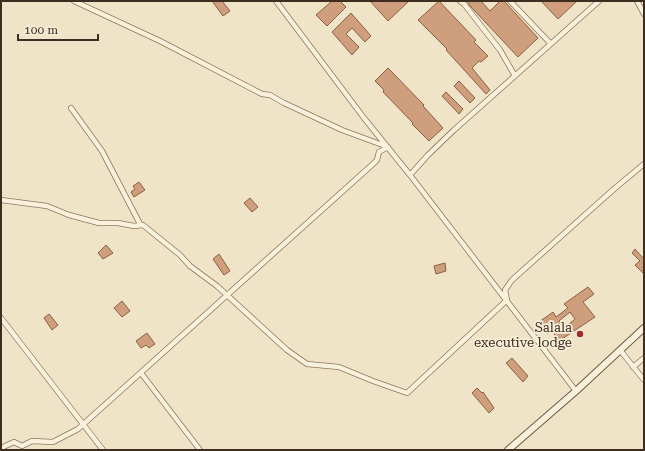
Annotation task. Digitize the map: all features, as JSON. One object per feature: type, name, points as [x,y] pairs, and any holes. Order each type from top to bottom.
[{"type":"main road","points":[[508,450],[576,391],[644,328]]},
{"type":"street","points":[[74,1],[160,41],[262,94],[270,95],[284,104],[342,130],[388,147]]},
{"type":"street","points":[[276,1],[364,118],[410,175],[576,391]]},
{"type":"street","points":[[460,1],[464,4],[500,50],[515,76]]},
{"type":"street","points":[[510,1],[550,43]]},
{"type":"street","points":[[410,175],[454,130],[481,108],[550,43],[599,1]]},
{"type":"street","points":[[637,1],[644,14]]},
{"type":"street","points":[[71,108],[102,151],[140,224],[149,228],[190,266],[216,286],[287,350],[307,364],[339,367],[407,393],[506,300]]},
{"type":"street","points":[[1,448],[14,442],[22,446],[32,441],[53,442],[78,429],[374,164],[378,160],[379,152],[388,147]]},
{"type":"street","points":[[506,300],[505,290],[512,280],[644,164]]},
{"type":"street","points":[[1,200],[47,206],[70,215],[99,223],[118,223],[134,226],[140,224]]},
{"type":"street","points":[[1,318],[84,423],[102,450]]},
{"type":"street","points":[[620,350],[644,380]]},
{"type":"street","points":[[634,367],[644,358]]},
{"type":"street","points":[[141,373],[200,450]]},
{"type":"building","points":[[212,1],[222,1],[230,11],[223,16]]},
{"type":"building","points":[[332,1],[340,1],[346,7],[327,26],[316,15]]},
{"type":"building","points":[[370,1],[409,1],[388,21]]},
{"type":"building","points":[[439,1],[476,40],[474,42],[488,56],[481,62],[479,61],[472,68],[490,90],[486,94],[446,50],[447,49],[418,20]]},
{"type":"building","points":[[469,1],[481,1],[490,11],[500,1],[504,1],[538,38],[518,57],[471,7],[468,3]]},
{"type":"building","points":[[541,1],[577,1],[558,19]]},
{"type":"building","points":[[351,13],[371,36],[365,42],[352,28],[346,34],[359,47],[352,55],[332,32]]},
{"type":"building","points":[[388,68],[424,105],[423,106],[443,128],[429,141],[383,92],[384,90],[375,81]]},
{"type":"building","points":[[459,81],[475,98],[470,103],[454,86]]},
{"type":"building","points":[[446,92],[463,109],[459,114],[442,96]]},
{"type":"building","points":[[139,182],[145,190],[134,197],[131,192],[135,189],[133,186]]},
{"type":"building","points":[[250,198],[258,207],[252,212],[244,203]]},
{"type":"building","points":[[106,245],[113,253],[103,259],[98,253]]},
{"type":"building","points":[[635,249],[643,258],[644,257],[644,274],[635,265],[640,261],[632,253]]},
{"type":"building","points":[[219,254],[230,271],[224,275],[213,259]]},
{"type":"building","points":[[445,263],[446,271],[436,274],[434,266]]},
{"type":"building","points":[[588,287],[594,294],[583,302],[595,317],[559,341],[552,331],[547,334],[539,322],[553,312],[556,317],[568,308],[564,304]],"holes":[[[570,312],[575,319],[564,328],[559,321]]]},
{"type":"building","points":[[122,301],[130,311],[122,317],[114,308]]},
{"type":"building","points":[[49,314],[58,325],[52,330],[44,318]]},
{"type":"building","points":[[147,333],[155,344],[149,348],[146,345],[141,348],[136,341]]},
{"type":"building","points":[[512,358],[528,376],[523,382],[506,363]]},
{"type":"building","points":[[477,388],[482,393],[483,392],[494,408],[489,413],[472,393]]},
{"type":"place","name":"Salala executive lodge","points":[[580,334]]}]
